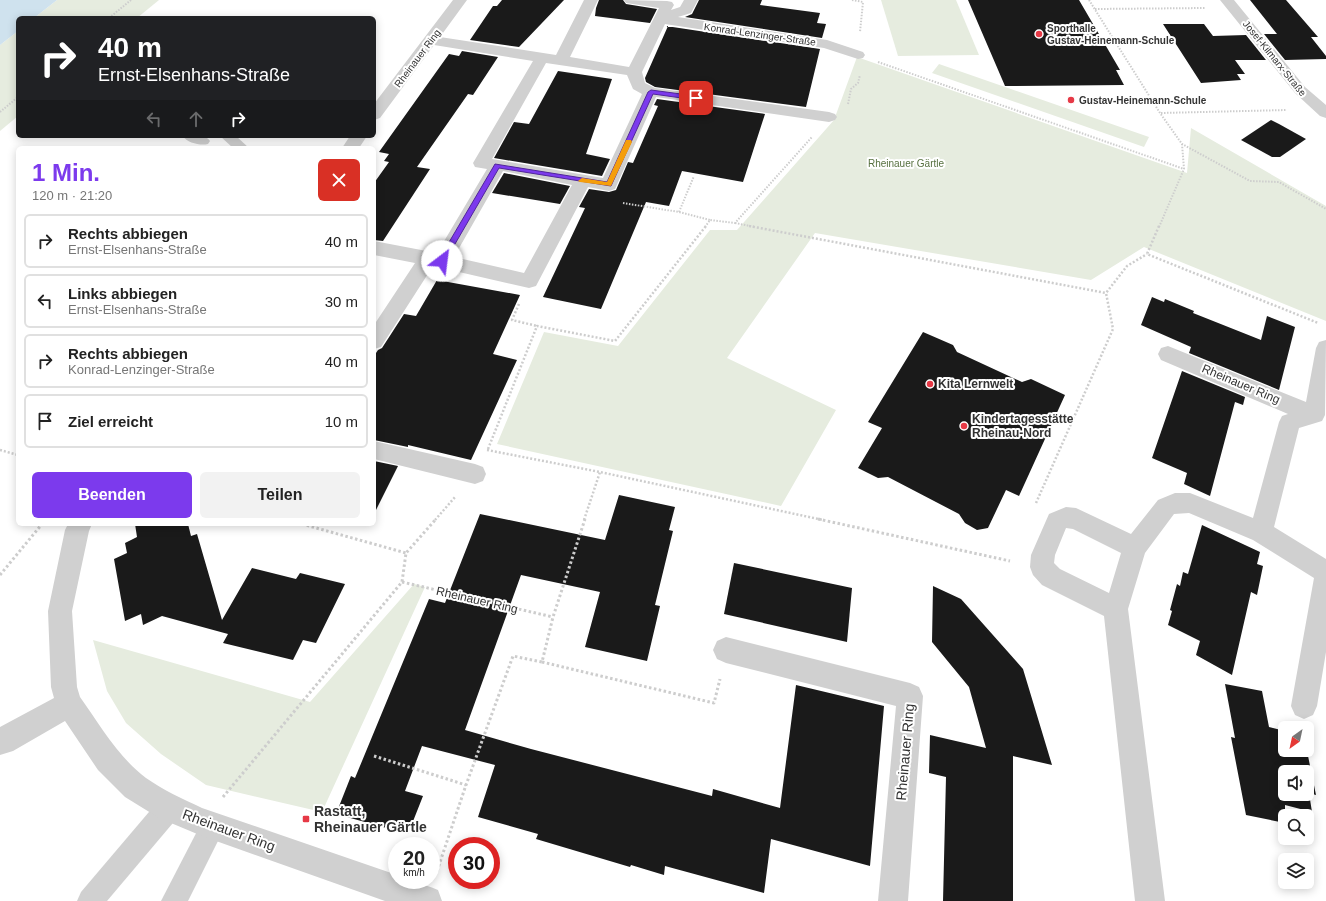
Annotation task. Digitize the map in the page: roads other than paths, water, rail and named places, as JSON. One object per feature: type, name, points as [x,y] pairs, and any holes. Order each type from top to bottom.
[{"type":"street","name":"Rheinauer Ring","points":[[376,111],[460,0]]},
{"type":"street","points":[[561,60],[591,0]]},
{"type":"street","points":[[631,0],[667,5],[634,72],[638,86],[651,92],[830,117]]},
{"type":"street","points":[[660,19],[686,10],[691,0]]},
{"type":"street","name":"Josef-Kilmarx-Straße","points":[[1231,4],[1300,90],[1323,111]]},
{"type":"street","name":"Konrad-Lenzinger-Straße","points":[[660,19],[827,44],[858,55]]},
{"type":"street","points":[[430,40],[634,72]]},
{"type":"street","points":[[542,57],[481,163],[609,185],[651,92]]},
{"type":"street","points":[[376,338],[435,259],[498,165]]},
{"type":"street","points":[[376,248],[435,259],[529,280],[583,181]]},
{"type":"street","points":[[1261,532],[1290,422],[1314,415],[1326,348]]},
{"type":"street","name":"Rheinauer Ring","points":[[1168,354],[1314,415]]},
{"type":"street","points":[[376,450],[475,474]]},
{"type":"street","points":[[1150,901],[1116,609],[1135,548],[1166,507],[1175,503],[1190,503],[1261,532],[1326,572]]},
{"type":"street","points":[[1116,609],[1051,577],[1042,567],[1044,555],[1057,521],[1066,517],[1076,519],[1135,548]]},
{"type":"street","name":"Rheinauer Ring","points":[[79,526],[60,611],[64,687],[69,704],[108,760],[135,787],[169,808],[208,824],[426,901]]},
{"type":"street","points":[[1304,706],[1326,577]]},
{"type":"street","name":"Rheinauer Ring","points":[[726,650],[910,696],[893,901]]},
{"type":"street","points":[[0,741],[3,742],[69,704]]},
{"type":"lane","points":[[195,138],[203,141]]},
{"type":"lane","points":[[230,138],[240,146]]},
{"type":"lane","points":[[90,901],[169,808]]},
{"type":"lane","points":[[174,901],[208,824]]},
{"type":"water","points":[[0,0],[57,0],[37,16],[16,16],[16,33],[0,45]]},
{"type":"place","name":"Sporthalle Gustav-Heinemann-Schule","points":[[1039,34]]},
{"type":"place","name":"Gustav-Heinemann-Schule","points":[[1071,100]]},
{"type":"place","name":"Kita Lernwelt","points":[[930,384]]},
{"type":"place","name":"Kindertagesstätte Rheinau-Nord","points":[[964,426]]},
{"type":"place","name":"Rastatt, Rheinauer Gärtle","points":[[306,819]]},
{"type":"park label","name":"Rheinauer Gärtle","points":[[906,163]]}]
